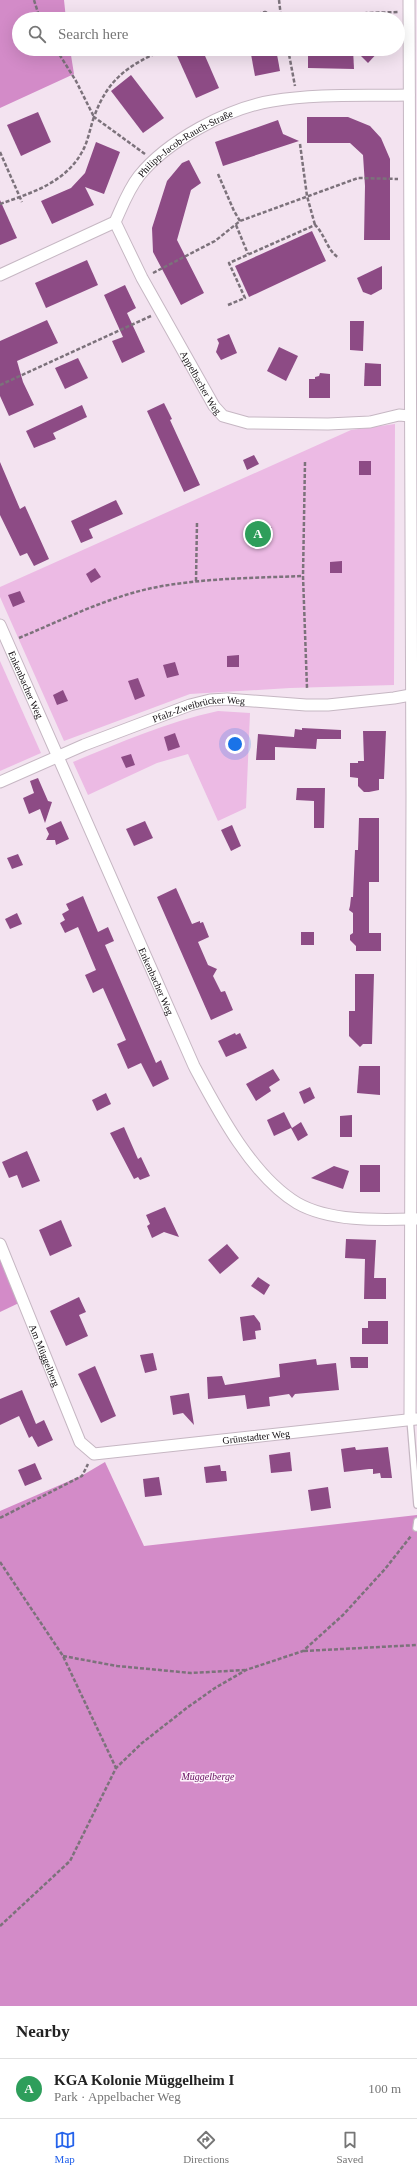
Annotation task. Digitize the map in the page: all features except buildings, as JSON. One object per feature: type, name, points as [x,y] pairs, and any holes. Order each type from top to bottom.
[{"type":"street","points":[[410,0],[409,179],[414,245],[410,416],[414,432],[413,1419]]},
{"type":"street","name":"Philipp-Jacob-Rauch-Straße","points":[[116,222],[127,196],[139,177],[154,161],[175,144],[196,130],[247,108],[270,101],[296,98],[410,95]]},
{"type":"street","points":[[0,275],[116,222]]},
{"type":"street","name":"Appelbacher Weg","points":[[116,222],[142,278],[160,312],[173,330],[214,406],[223,416],[234,421],[248,423],[328,424],[370,422],[399,416],[410,416]]},
{"type":"street","name":"Enkenbacher Weg","points":[[0,625],[194,1066],[215,1106],[236,1139],[276,1187],[298,1203],[332,1215],[374,1220],[414,1220]]},
{"type":"street","name":"Pfalz-Zweibrücker Weg","points":[[0,782],[84,744],[190,705],[210,700],[226,699],[306,705],[328,705],[394,698],[414,694]]},
{"type":"street","name":"Am Müggelberg","points":[[0,1244],[80,1442],[98,1453]]},
{"type":"street","name":"Grünstadter Weg","points":[[98,1453],[413,1419]]},
{"type":"lane","points":[[413,1419],[417,1505]]},
{"type":"lane","points":[[416,1528],[417,1520]]},
{"type":"path","points":[[34,0],[36,12]]},
{"type":"path","points":[[279,0],[281,12]]},
{"type":"path","points":[[60,56],[76,81],[94,117],[145,154]]},
{"type":"path","points":[[0,204],[20,197],[61,178],[72,168],[83,151],[101,97],[117,77],[149,56]]},
{"type":"path","points":[[289,56],[296,98]]},
{"type":"path","points":[[300,144],[307,196],[315,225],[322,232],[333,254],[339,258]]},
{"type":"path","points":[[0,152],[22,202]]},
{"type":"path","points":[[218,174],[240,222]]},
{"type":"path","points":[[142,278],[215,241],[240,222],[307,196],[358,178],[409,179]]},
{"type":"path","points":[[236,225],[248,254]]},
{"type":"path","points":[[228,305],[245,298],[229,263],[315,225]]},
{"type":"path","points":[[0,385],[160,312]]},
{"type":"path","points":[[304,462],[303,576],[307,688]]},
{"type":"path","points":[[196,581],[197,522]]},
{"type":"path","points":[[19,638],[70,616],[123,596],[152,588],[196,581],[303,576]]},
{"type":"path","points":[[0,1518],[82,1476],[98,1453]]},
{"type":"path","points":[[303,1651],[343,1616],[402,1549],[416,1528]]},
{"type":"path","points":[[0,1562],[63,1656],[116,1768]]},
{"type":"path","points":[[0,1926],[70,1861],[116,1768],[142,1743],[188,1707],[246,1670],[303,1651],[417,1645]]},
{"type":"path","points":[[63,1656],[117,1666],[191,1673],[246,1670]]},
{"type":"shaded area","points":[[395,424],[394,685],[290,688],[190,694],[64,741],[0,597],[0,587],[351,430]]},
{"type":"shaded area","points":[[0,661],[41,753],[0,771]]},
{"type":"shaded area","points":[[218,711],[250,713],[246,808],[218,821],[188,754],[157,763],[88,795],[73,762],[162,727]]},
{"type":"green space","points":[[0,0],[64,0],[65,12],[12,12],[12,56],[71,56],[74,74],[0,108]]},
{"type":"green space","points":[[0,1255],[21,1302],[0,1312]]},
{"type":"green space","name":"Müggelberge","points":[[105,1462],[144,1546],[417,1515],[417,2006],[0,2006],[0,1511],[83,1475]]},
{"type":"place","name":"KGA Kolonie Müggelheim I","points":[[258,534]]}]
